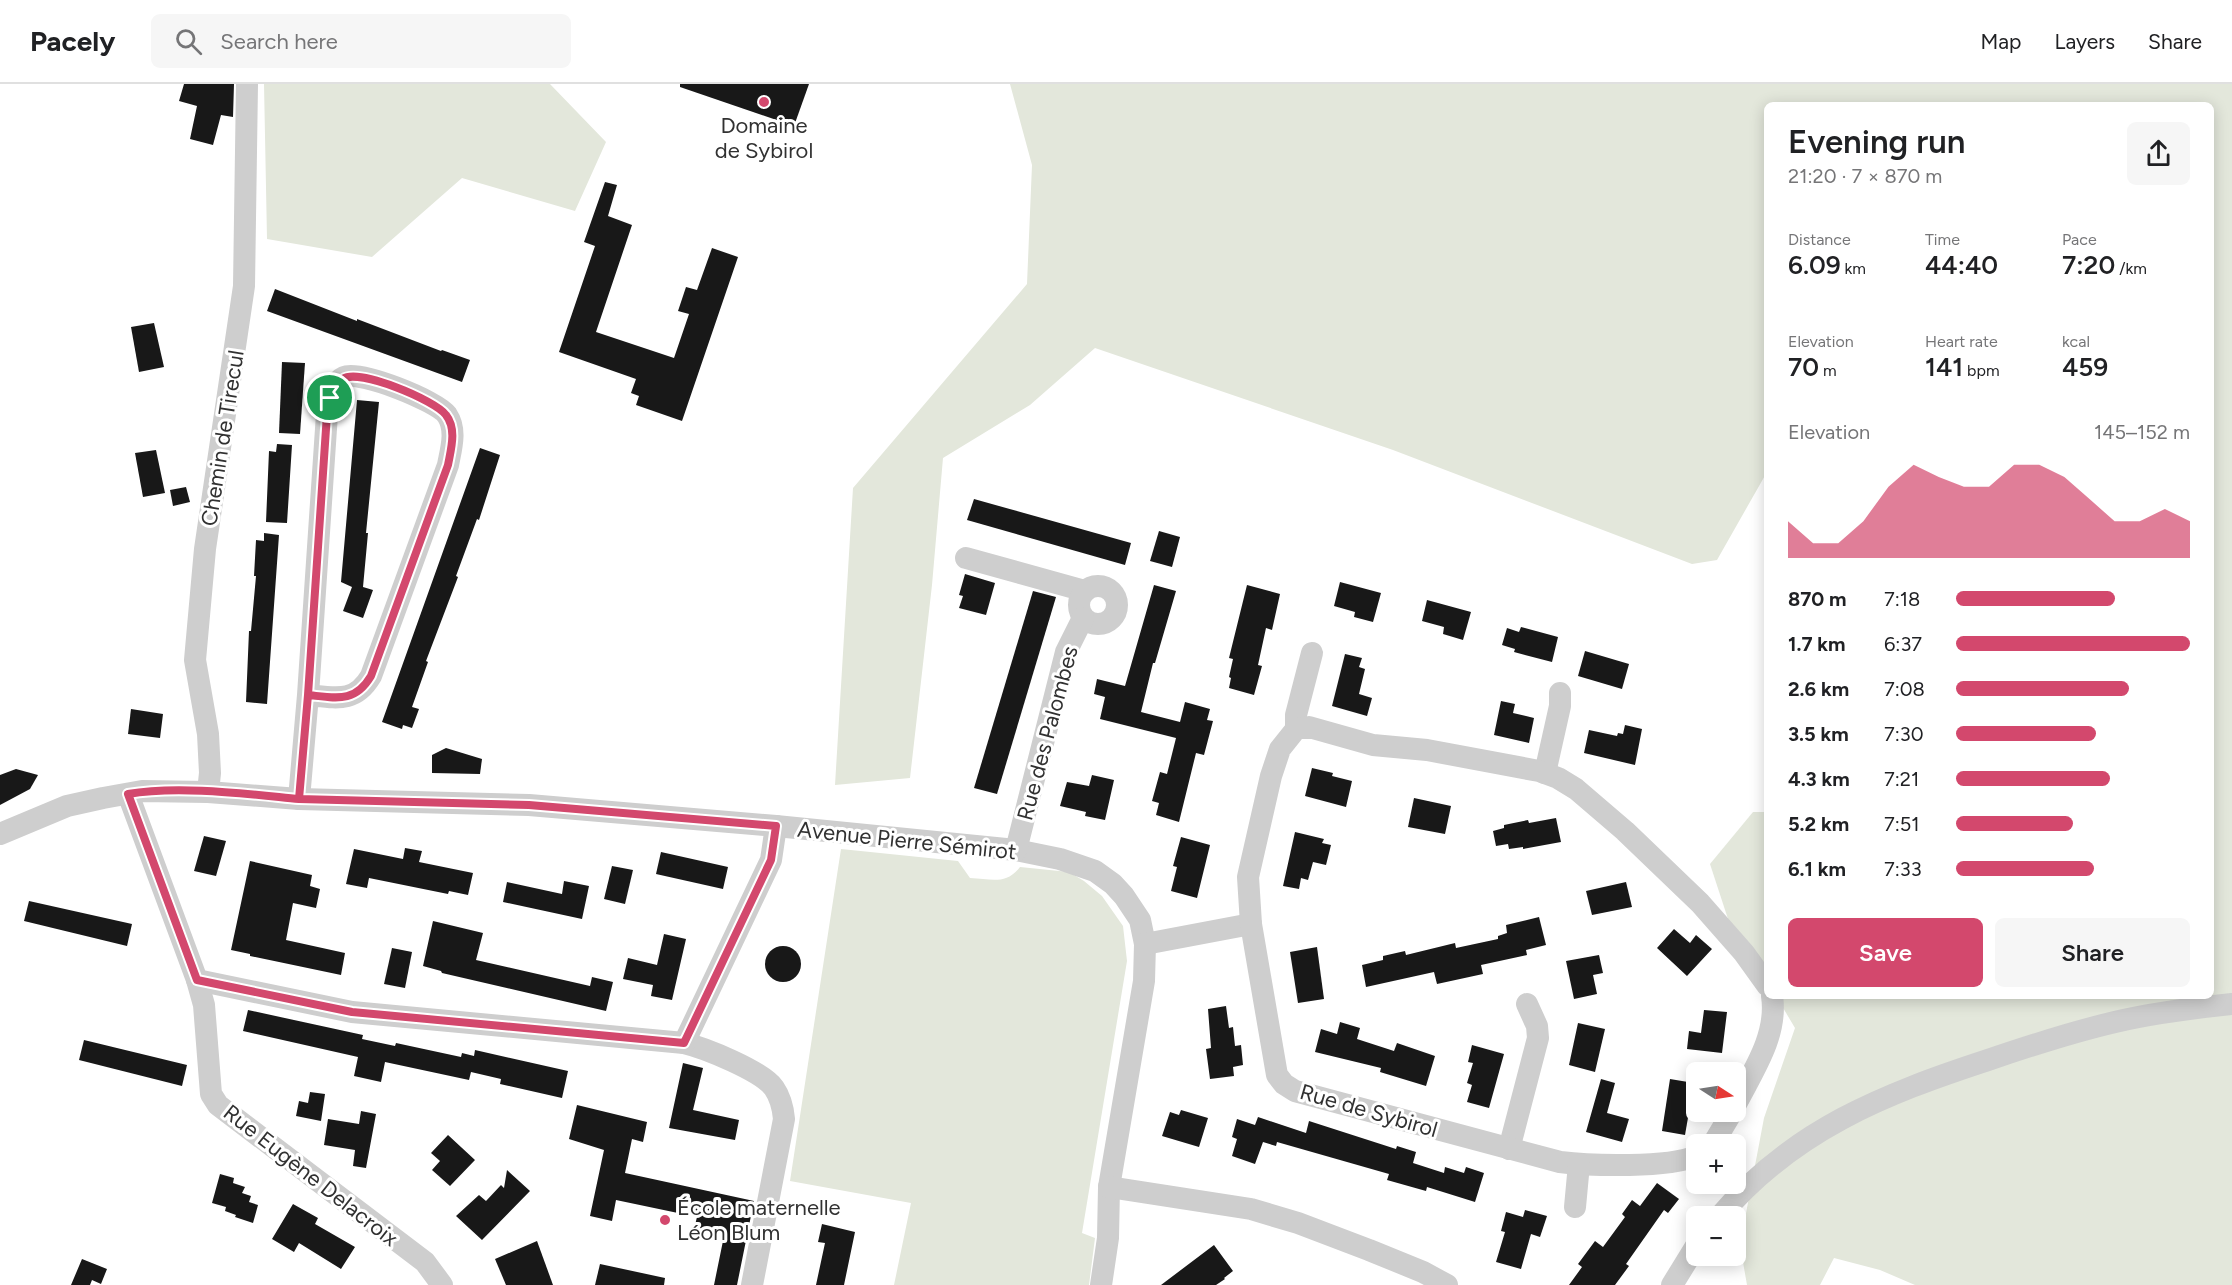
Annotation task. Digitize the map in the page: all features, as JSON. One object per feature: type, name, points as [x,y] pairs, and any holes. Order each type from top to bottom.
[{"type":"street","name":"Chemin de Tirecul","points":[[208,792],[210,774],[208,734],[195,660],[205,549],[244,286],[247,84]]},
{"type":"street","points":[[299,799],[327,414],[334,387],[344,377],[355,376],[389,385],[423,398],[447,415],[454,437],[448,465],[371,676],[365,686],[354,695],[342,698],[308,695]]},
{"type":"street","points":[[966,558],[1085,591]]},
{"type":"street","points":[[1096,586],[1107,588],[1117,600],[1117,609],[1113,618],[1104,624],[1091,624],[1083,618],[1079,608],[1080,598],[1085,591],[1096,586]]},
{"type":"street","name":"Rue des Palombes","points":[[1016,850],[1066,652],[1083,618]]},
{"type":"street","name":"Rue de Sybirol","points":[[1311,653],[1296,715],[1296,729],[1280,749],[1271,776],[1248,877],[1251,924],[1277,1075],[1284,1084],[1295,1090],[1509,1149],[1579,1164],[1675,1162],[1686,1159]]},
{"type":"street","points":[[1545,773],[1560,706],[1560,693]]},
{"type":"street","points":[[1296,729],[1309,727],[1373,745],[1427,750],[1545,773],[1576,789],[1626,831],[1700,903],[1744,953],[1764,981]]},
{"type":"street","name":"Avenue Pierre Sémirot","points":[[0,834],[67,806],[142,791],[208,792],[299,799],[529,805],[776,826],[1016,850],[1095,871],[1113,884],[1124,896],[1140,920],[1145,944],[1144,981],[1109,1187],[1108,1239],[1101,1285]]},
{"type":"street","name":"Rue Eugène Delacroix","points":[[128,794],[197,980],[204,1005],[211,1094],[219,1105],[425,1262],[442,1285]]},
{"type":"street","points":[[684,1043],[771,860],[776,826]]},
{"type":"street","points":[[1145,944],[1251,924]]},
{"type":"street","points":[[197,980],[352,1012],[684,1043],[704,1048],[764,1078],[780,1096],[784,1119],[752,1285]]},
{"type":"street","points":[[1746,1084],[1768,1039],[1773,1018],[1772,999]]},
{"type":"street","points":[[1509,1149],[1538,1038],[1537,1026],[1527,1004]]},
{"type":"street","points":[[1729,1206],[1750,1184],[1785,1154],[1847,1114],[1917,1083],[2022,1048],[2116,1022],[2192,1008],[2232,1004]]},
{"type":"street","points":[[1575,1207],[1579,1164]]},
{"type":"street","points":[[1109,1187],[1251,1209],[1298,1223],[1359,1246],[1423,1272],[1447,1285]]},
{"type":"street","points":[[1672,1285],[1686,1262]]},
{"type":"shaded area","points":[[264,84],[550,84],[606,142],[575,211],[462,178],[372,257],[267,239]]},
{"type":"shaded area","points":[[1010,84],[2232,84],[2232,1285],[1915,1285],[1880,1270],[1834,1258],[1820,1285],[1747,1285],[1744,1266],[1746,1266],[1746,1213],[1764,1118],[1795,1028],[1778,999],[2214,999],[2214,102],[1764,102],[1764,477],[1717,560],[1692,564],[1393,450],[1095,348],[1030,405],[943,458],[932,585],[910,778],[835,785],[853,488],[1027,284],[1032,165]]},
{"type":"shaded area","points":[[1753,812],[1764,812],[1764,977],[1728,919],[1710,864]]},
{"type":"shaded area","points":[[841,849],[958,861],[970,878],[1004,879],[1020,867],[1069,872],[1102,896],[1123,926],[1127,961],[1082,1233],[1095,1238],[1089,1285],[894,1285],[911,1203],[790,1181]]},
{"type":"building","points":[[184,84],[234,84],[233,117],[221,115],[213,145],[190,139],[197,106],[179,101]]},
{"type":"building","name":"Domaine de Sybirol","points":[[680,84],[809,84],[794,126],[680,87]]},
{"type":"building","points":[[605,182],[617,185],[608,216],[632,225],[596,332],[674,358],[689,314],[678,311],[686,287],[697,290],[712,248],[738,257],[682,421],[636,405],[639,396],[631,393],[636,379],[559,352],[595,246],[584,242]]},
{"type":"building","points":[[275,289],[357,321],[357,319],[470,360],[462,382],[267,311]]},
{"type":"building","points":[[154,323],[164,367],[139,372],[131,327]]},
{"type":"building","points":[[282,362],[305,363],[300,434],[279,433]]},
{"type":"building","points":[[357,400],[379,402],[363,587],[373,590],[363,618],[343,611],[352,587],[341,582]]},
{"type":"building","points":[[277,444],[292,445],[287,523],[266,522],[269,451],[276,452]]},
{"type":"building","points":[[480,448],[500,455],[479,520],[477,519],[426,661],[428,662],[412,707],[419,709],[412,728],[403,725],[402,729],[382,722]]},
{"type":"building","points":[[156,450],[165,493],[143,497],[135,453]]},
{"type":"building","points":[[186,487],[190,502],[173,506],[170,490]]},
{"type":"building","points":[[974,499],[1131,543],[1125,565],[967,520]]},
{"type":"building","points":[[1159,531],[1180,537],[1172,567],[1150,561]]},
{"type":"building","points":[[264,533],[279,535],[267,704],[246,702],[249,631],[251,631],[256,576],[254,576],[256,540],[264,541]]},
{"type":"building","points":[[965,574],[995,583],[986,615],[959,608],[963,596],[959,595]]},
{"type":"building","points":[[1340,582],[1381,593],[1373,622],[1354,617],[1355,612],[1334,606]]},
{"type":"building","points":[[1154,585],[1176,591],[1155,663],[1153,663],[1141,712],[1180,722],[1185,702],[1210,709],[1207,720],[1213,721],[1204,755],[1196,753],[1179,822],[1156,815],[1159,803],[1152,801],[1160,772],[1167,774],[1176,738],[1100,719],[1105,697],[1094,694],[1097,679],[1125,686]]},
{"type":"building","points":[[1247,585],[1280,594],[1272,630],[1266,628],[1258,665],[1262,666],[1254,695],[1229,688],[1233,659],[1229,658]]},
{"type":"building","points":[[1033,591],[1056,597],[997,794],[974,788]]},
{"type":"building","points":[[1427,600],[1471,612],[1463,640],[1443,634],[1444,627],[1422,621]]},
{"type":"building","points":[[1521,627],[1558,637],[1552,662],[1514,652],[1515,649],[1502,645],[1507,628],[1519,632]]},
{"type":"building","points":[[1585,651],[1629,664],[1622,689],[1578,676]]},
{"type":"building","points":[[1345,654],[1362,658],[1359,667],[1365,669],[1359,694],[1372,698],[1367,716],[1332,706]]},
{"type":"building","points":[[1501,701],[1515,704],[1513,713],[1534,718],[1529,743],[1494,735]]},
{"type":"building","points":[[131,709],[163,714],[160,738],[128,734]]},
{"type":"building","points":[[1625,725],[1642,729],[1635,765],[1584,753],[1589,730],[1617,736],[1618,733],[1623,734]]},
{"type":"building","points":[[446,748],[482,759],[480,774],[432,773],[432,755]]},
{"type":"building","points":[[1312,768],[1352,781],[1346,807],[1305,796]]},
{"type":"building","points":[[16,769],[38,775],[30,789],[0,805],[0,775]]},
{"type":"building","points":[[1092,775],[1114,780],[1105,820],[1085,816],[1086,812],[1060,806],[1067,782],[1089,786]]},
{"type":"building","points":[[1414,798],[1451,806],[1445,834],[1408,827]]},
{"type":"building","points":[[1556,818],[1561,842],[1523,849],[1523,847],[1509,849],[1508,844],[1496,846],[1493,831],[1504,828],[1504,825]]},
{"type":"building","points":[[1295,832],[1324,839],[1322,843],[1331,845],[1326,865],[1313,862],[1308,880],[1301,878],[1299,889],[1283,886]]},
{"type":"building","points":[[204,836],[226,841],[216,876],[194,871]]},
{"type":"building","points":[[1181,837],[1210,845],[1197,898],[1171,891],[1177,867],[1173,866]]},
{"type":"building","points":[[405,848],[422,851],[419,862],[473,873],[468,895],[449,891],[448,894],[369,878],[367,888],[346,884],[354,849],[403,859]]},
{"type":"building","points":[[661,852],[728,867],[723,889],[656,874]]},
{"type":"building","points":[[250,861],[312,875],[310,886],[320,889],[316,908],[293,903],[286,940],[345,953],[341,975],[231,950]]},
{"type":"building","points":[[612,866],[633,870],[625,904],[604,899]]},
{"type":"building","points":[[564,881],[589,886],[582,919],[503,902],[507,882],[562,894]]},
{"type":"building","points":[[1626,882],[1632,907],[1592,915],[1586,891]]},
{"type":"building","points":[[29,901],[132,924],[127,946],[24,921]]},
{"type":"building","points":[[1539,917],[1546,945],[1526,950],[1527,955],[1481,965],[1483,974],[1437,984],[1434,972],[1366,987],[1362,965],[1383,960],[1383,956],[1405,951],[1406,955],[1455,943],[1456,948],[1498,939],[1498,936],[1507,933],[1506,925]]},
{"type":"building","points":[[433,921],[483,933],[476,960],[590,986],[592,977],[613,982],[606,1011],[442,973],[423,966]]},
{"type":"building","points":[[1674,929],[1690,943],[1696,935],[1712,949],[1687,976],[1657,948]]},
{"type":"building","points":[[664,934],[686,939],[672,1000],[651,996],[653,985],[623,979],[628,958],[657,965]]},
{"type":"building","points":[[783,946],[796,951],[801,964],[796,977],[783,982],[770,977],[765,964],[770,951]]},
{"type":"building","points":[[1317,947],[1324,999],[1298,1003],[1290,952]]},
{"type":"building","points":[[392,948],[412,952],[405,988],[384,984]]},
{"type":"building","points":[[1599,955],[1603,973],[1593,975],[1597,994],[1574,999],[1566,961]]},
{"type":"building","points":[[1226,1006],[1229,1028],[1233,1027],[1235,1046],[1241,1045],[1243,1065],[1233,1067],[1234,1076],[1210,1079],[1206,1049],[1211,1048],[1208,1009]]},
{"type":"building","points":[[248,1010],[363,1035],[362,1039],[395,1046],[396,1043],[461,1057],[462,1053],[474,1056],[475,1050],[568,1071],[562,1098],[500,1084],[501,1079],[471,1072],[469,1080],[385,1062],[381,1082],[354,1076],[358,1057],[243,1031]]},
{"type":"building","points":[[1704,1010],[1727,1012],[1722,1053],[1687,1049],[1689,1031],[1701,1033]]},
{"type":"building","points":[[1340,1022],[1360,1028],[1357,1039],[1394,1051],[1397,1043],[1435,1056],[1426,1086],[1380,1072],[1381,1068],[1315,1052],[1321,1029],[1337,1034]]},
{"type":"building","points":[[1578,1023],[1605,1029],[1595,1072],[1569,1065]]},
{"type":"building","points":[[84,1040],[187,1065],[182,1086],[79,1060]]},
{"type":"building","points":[[1472,1045],[1504,1054],[1489,1108],[1467,1102],[1472,1085],[1467,1083],[1473,1063],[1468,1062]]},
{"type":"building","points":[[683,1063],[703,1068],[693,1110],[739,1120],[735,1140],[669,1128]]},
{"type":"building","points":[[1601,1079],[1615,1083],[1607,1113],[1629,1119],[1622,1142],[1586,1132]]},
{"type":"building","points":[[1670,1079],[1686,1082],[1687,1122],[1685,1135],[1662,1131]]},
{"type":"building","points":[[310,1092],[325,1094],[321,1121],[296,1116],[299,1101],[308,1103]]},
{"type":"building","points":[[577,1105],[647,1122],[643,1142],[632,1139],[625,1173],[754,1201],[737,1285],[714,1285],[724,1236],[694,1229],[697,1217],[616,1200],[612,1221],[590,1216],[604,1150],[569,1139]]},
{"type":"building","points":[[1181,1110],[1208,1118],[1199,1147],[1162,1136],[1170,1112],[1179,1115]]},
{"type":"building","points":[[361,1111],[376,1114],[366,1168],[353,1166],[355,1150],[324,1145],[328,1119],[359,1124]]},
{"type":"building","points":[[1258,1117],[1306,1133],[1309,1121],[1396,1149],[1397,1146],[1416,1152],[1413,1163],[1444,1173],[1445,1167],[1464,1173],[1466,1167],[1484,1173],[1475,1202],[1427,1187],[1426,1191],[1387,1180],[1389,1174],[1277,1142],[1276,1146],[1263,1142],[1255,1164],[1232,1156],[1237,1139],[1232,1137],[1237,1119],[1255,1125]]},
{"type":"building","points":[[448,1135],[475,1160],[450,1186],[432,1170],[440,1161],[431,1153]]},
{"type":"building","points":[[507,1170],[530,1191],[482,1240],[456,1216],[479,1195],[486,1201],[501,1185],[504,1188]]},
{"type":"building","points":[[220,1174],[234,1178],[233,1183],[245,1187],[242,1193],[251,1196],[249,1202],[258,1205],[253,1223],[235,1217],[236,1215],[225,1211],[226,1207],[212,1203]]},
{"type":"building","points":[[1657,1183],[1679,1199],[1668,1213],[1664,1210],[1626,1264],[1629,1266],[1615,1285],[1569,1285],[1582,1267],[1578,1264],[1595,1241],[1603,1247],[1625,1217],[1622,1214],[1632,1200],[1640,1206]]},
{"type":"building","points":[[293,1204],[318,1218],[315,1224],[355,1247],[341,1269],[299,1243],[294,1252],[272,1239]]},
{"type":"building","points":[[1525,1210],[1547,1216],[1540,1237],[1531,1234],[1521,1269],[1496,1262],[1505,1232],[1501,1231],[1506,1212],[1523,1217]]},
{"type":"building","points":[[822,1224],[855,1232],[844,1285],[816,1285],[825,1243],[818,1242]]},
{"type":"building","points":[[537,1241],[553,1285],[506,1285],[495,1259]]},
{"type":"building","points":[[1214,1245],[1233,1271],[1225,1279],[1216,1285],[1161,1285]]},
{"type":"building","points":[[82,1259],[107,1269],[101,1284],[92,1280],[90,1285],[71,1285]]},
{"type":"building","points":[[600,1264],[665,1278],[664,1285],[595,1285]]},
{"type":"place","name":"Domaine de Sybirol","points":[[764,102]]},
{"type":"place","name":"École maternelle Léon Blum","points":[[665,1220]]},
{"type":"route","points":[[330,398],[327,414],[308,695],[299,799],[529,805],[776,826],[771,860],[684,1043],[352,1012],[197,980],[128,794],[142,791],[208,792],[299,799],[300,783],[308,695],[342,698],[354,695],[365,686],[371,676],[448,465],[454,437],[447,415],[423,398],[389,385],[355,376],[344,377],[334,387],[330,398]]}]
